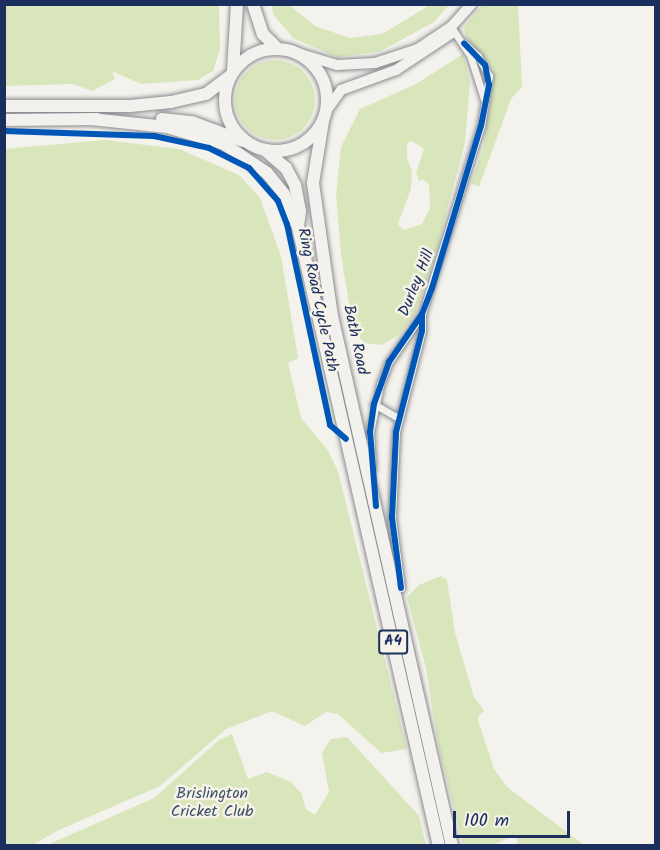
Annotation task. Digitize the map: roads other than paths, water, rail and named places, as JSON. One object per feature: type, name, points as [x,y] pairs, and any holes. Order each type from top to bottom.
[{"type":"highway","points":[[237,4],[231,74],[226,96],[227,116],[247,142]]},
{"type":"highway","points":[[253,4],[263,34],[277,48]]},
{"type":"highway","points":[[4,106],[130,106],[179,101],[214,90],[254,53],[277,48],[297,53],[321,75],[326,92],[324,116],[312,136],[298,146],[265,150],[180,120],[4,120]]},
{"type":"highway","name":"Bath Road","points":[[324,116],[314,158],[316,207],[333,325],[376,506],[436,802],[439,846]]},
{"type":"highway","points":[[91,119],[167,127],[224,144],[267,173],[284,194],[298,227]]},
{"type":"highway","name":"Bath Road","points":[[265,150],[292,177],[300,211],[298,227],[436,802],[452,846]]},
{"type":"main road","points":[[297,53],[337,65],[375,63],[418,49],[451,27],[472,4]]},
{"type":"main road","points":[[324,116],[341,90],[416,60],[453,32],[451,27]]},
{"type":"street","name":"Durley Hill","points":[[376,506],[370,432],[374,404],[389,362],[422,314],[481,126],[489,75],[478,56],[451,27]]},
{"type":"street","name":"Durley Hill","points":[[464,43],[484,99]]},
{"type":"street","points":[[401,588],[392,518],[398,418],[422,331],[422,314]]},
{"type":"street","points":[[374,404],[398,418]]},
{"type":"park label","name":"Brislington Cricket Club","points":[[212,803]]}]
